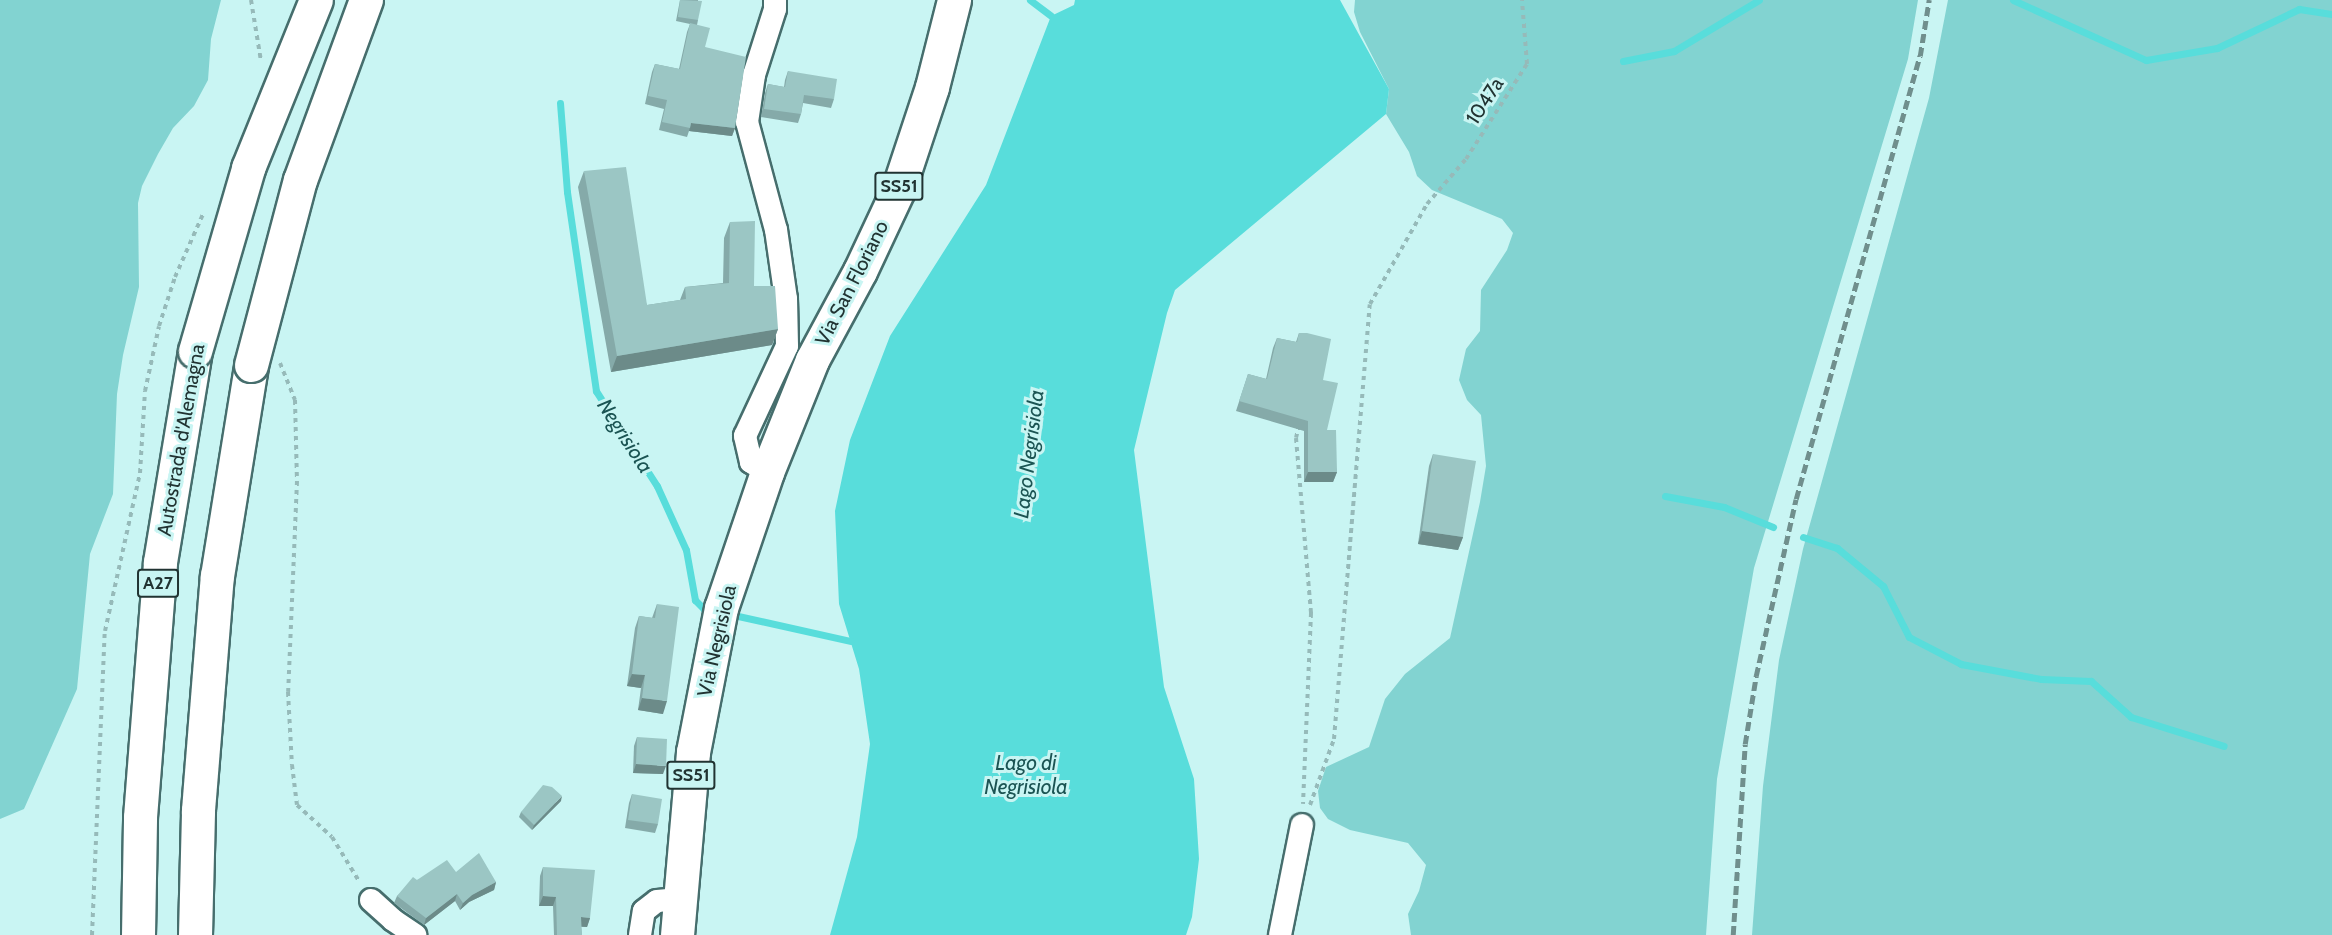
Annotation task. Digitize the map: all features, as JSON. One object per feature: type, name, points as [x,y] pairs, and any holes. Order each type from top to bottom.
[{"type":"main road","name":"Autostrada d'Alemagna","points":[[138,935],[140,817],[160,562],[195,351],[248,168],[316,0]]},
{"type":"main road","points":[[195,935],[198,810],[217,576],[251,365],[300,180],[366,0]]},
{"type":"main road","name":"Via San Floriano","points":[[812,360],[860,271],[898,190],[932,87],[954,0]]},
{"type":"main road","name":"Via Negrisiola","points":[[677,935],[693,752],[720,613],[767,472],[812,360]]},
{"type":"street","points":[[767,472],[751,462],[745,436],[787,345],[786,299],[776,230],[747,122],[754,75],[775,9],[775,0]]},
{"type":"street","points":[[1280,935],[1302,825]]},
{"type":"street","points":[[640,935],[644,911],[657,902],[680,899]]},
{"type":"street","points":[[371,900],[393,920],[415,935]]},
{"type":"path","points":[[251,0],[261,63]]},
{"type":"path","name":"1047a","points":[[1302,825],[1334,739],[1370,304],[1427,204],[1466,159],[1527,64],[1522,0]]},
{"type":"path","points":[[1301,417],[1296,438],[1311,613],[1302,825]]},
{"type":"shaded area","points":[[0,0],[221,0],[211,39],[208,80],[194,106],[173,128],[158,154],[142,186],[138,203],[139,287],[123,355],[117,394],[113,494],[90,554],[77,689],[24,809],[0,819]]},
{"type":"shaded area","points":[[1355,0],[1918,0],[1908,59],[1754,568],[1717,779],[1706,935],[1411,935],[1408,914],[1419,891],[1426,865],[1408,843],[1350,830],[1328,819],[1320,808],[1318,791],[1326,767],[1369,747],[1385,699],[1405,674],[1450,638],[1486,466],[1481,415],[1467,400],[1459,380],[1466,349],[1480,331],[1481,290],[1507,250],[1513,233],[1502,219],[1432,190],[1417,176],[1409,152],[1386,114],[1389,89],[1360,32],[1354,12]]},
{"type":"shaded area","points":[[1948,0],[2332,0],[2332,935],[1752,935],[1763,786],[1779,660],[1803,549],[1929,98]]},
{"type":"water","name":"Lago di Negrisiola","points":[[1075,0],[1340,0],[1389,89],[1386,114],[1175,290],[1167,313],[1134,450],[1164,687],[1194,779],[1199,859],[1192,917],[1186,935],[830,935],[857,837],[870,744],[859,669],[839,604],[835,511],[850,440],[890,336],[986,185],[1051,16],[1074,5]]},
{"type":"building","points":[[680,0],[702,1],[698,20],[678,17]]},
{"type":"building","points":[[690,23],[710,28],[705,47],[746,57],[735,128],[691,123],[690,128],[662,122],[667,100],[648,96],[655,64],[680,69]]},
{"type":"building","points":[[788,71],[837,79],[834,99],[804,95],[801,114],[764,109],[768,84],[785,87]]},
{"type":"building","points":[[626,167],[647,305],[686,299],[685,287],[729,283],[730,222],[755,221],[754,286],[775,286],[778,329],[617,356],[584,171]]},
{"type":"building","points":[[1299,333],[1331,339],[1323,380],[1338,383],[1327,430],[1336,430],[1337,472],[1308,472],[1308,421],[1239,401],[1248,374],[1267,379],[1277,338],[1297,342]]},
{"type":"building","points":[[1433,454],[1476,461],[1463,537],[1422,531]]},
{"type":"building","points":[[657,604],[679,607],[667,701],[642,698],[645,675],[632,674],[639,616],[655,618]]},
{"type":"building","points":[[637,737],[667,739],[666,766],[636,764]]},
{"type":"building","points":[[543,785],[552,787],[562,796],[534,825],[521,812]]},
{"type":"building","points":[[632,794],[662,799],[658,824],[628,820]]},
{"type":"building","points":[[479,853],[496,882],[472,895],[463,903],[457,894],[426,918],[397,896],[413,877],[417,880],[447,860],[456,872]]},
{"type":"building","points":[[543,867],[595,870],[590,918],[581,917],[582,935],[557,935],[556,897],[543,896]]},
{"type":"waterway","points":[[1030,0],[1051,16]]},
{"type":"waterway","points":[[1623,61],[1674,51],[1759,0]]},
{"type":"waterway","points":[[2013,0],[2146,60],[2217,48],[2299,9],[2332,14]]},
{"type":"waterway","name":"Negrisiola","points":[[560,103],[567,192],[596,391],[657,486],[686,550],[695,600],[704,609],[713,611]]},
{"type":"waterway","points":[[1665,496],[1724,507],[1773,527]]},
{"type":"waterway","points":[[1803,537],[1837,548],[1883,586],[1909,637],[1961,664],[2041,679],[2091,681],[2131,717],[2224,746]]},
{"type":"waterway","name":"Negrisiola","points":[[729,614],[851,641]]},
{"type":"railway","points":[[1733,935],[1745,744],[1756,676],[1796,499],[1920,56],[1929,0]]},
{"type":"water label","name":"Lago Negrisiola","points":[[1029,454]]}]
